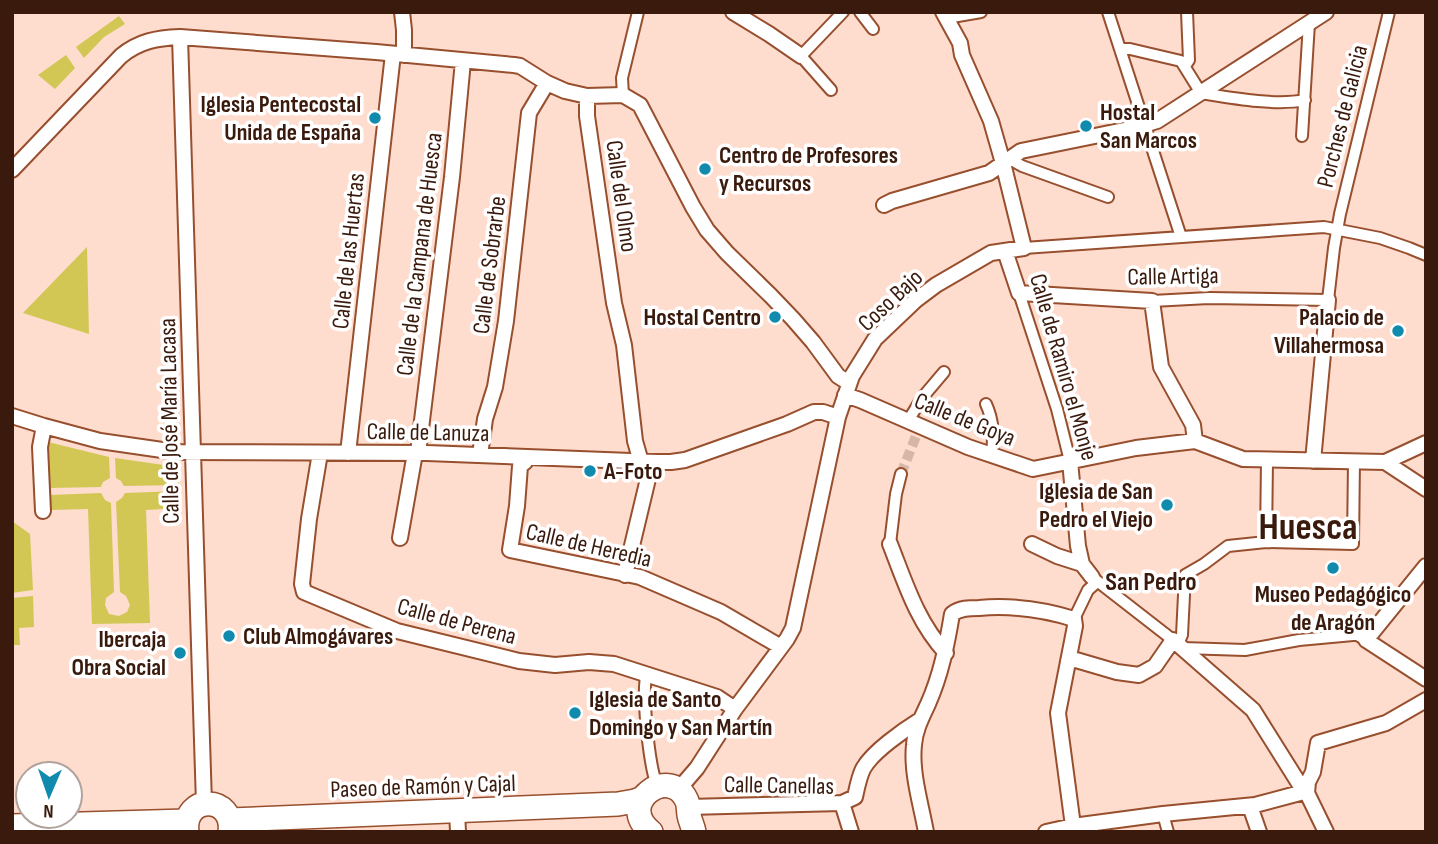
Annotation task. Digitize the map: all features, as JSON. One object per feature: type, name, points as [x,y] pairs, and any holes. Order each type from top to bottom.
[{"type":"main road","name":"Paseo de Ramón y Cajal","points":[[230,826],[458,821],[638,812],[648,791],[663,785],[671,786],[685,815]]},
{"type":"main road","points":[[12,826],[187,826],[193,810],[204,804],[217,805],[223,809],[230,826]]},
{"type":"street","name":"Calle de las Huertas","points":[[348,453],[398,55],[404,30],[402,12]]},
{"type":"street","points":[[733,12],[800,56],[831,90]]},
{"type":"street","points":[[800,56],[843,12]]},
{"type":"street","points":[[860,12],[873,29]]},
{"type":"street","points":[[945,16],[981,12]]},
{"type":"street","points":[[1108,12],[1181,237]]},
{"type":"street","points":[[1185,66],[1189,60],[1187,12]]},
{"type":"street","points":[[884,205],[989,173],[1021,151],[1157,121],[1326,12]]},
{"type":"street","name":"Porches de Galicia","points":[[1328,300],[1337,229],[1389,12]]},
{"type":"street","points":[[623,95],[622,78],[637,15]]},
{"type":"street","points":[[945,16],[960,43],[962,55],[1007,161],[1024,248]]},
{"type":"street","points":[[1302,136],[1309,23]]},
{"type":"street","points":[[12,170],[128,50],[158,38],[180,37],[514,65],[565,91],[587,96],[623,95],[640,105],[707,230],[793,319],[847,389]]},
{"type":"street","name":"Calle de José María Lacasa","points":[[180,37],[204,804]]},
{"type":"street","points":[[1120,49],[1181,61],[1201,93],[1240,100],[1305,100]]},
{"type":"street","name":"Calle de la Campana de Huesca","points":[[400,538],[416,453],[452,177],[463,61]]},
{"type":"street","name":"Calle de Sobrarbe","points":[[480,455],[506,321],[529,113],[547,83]]},
{"type":"street","name":"Calle del Olmo","points":[[587,96],[587,116],[614,303],[624,345],[635,441],[646,462]]},
{"type":"street","points":[[1007,161],[1108,197]]},
{"type":"street","name":"Coso Bajo","points":[[685,815],[697,768],[793,628],[838,416],[847,389],[875,339],[916,300],[990,253],[1024,248],[1324,227],[1380,238],[1426,256]]},
{"type":"street","name":"Calle de Ramiro el Monje","points":[[1005,251],[1057,409],[1070,461],[1078,546],[1082,564],[1094,579]]},
{"type":"street","name":"Calle Artiga","points":[[1020,293],[1152,301],[1209,298],[1328,300]]},
{"type":"street","points":[[1313,461],[1328,300]]},
{"type":"street","points":[[1152,301],[1161,367],[1193,425],[1195,441],[1243,460],[1380,462],[1426,443]]},
{"type":"street","points":[[908,421],[922,398],[944,372]]},
{"type":"street","name":"Calle de Goya","points":[[847,389],[860,400],[908,421],[991,456],[1033,469],[1136,448],[1195,441]]},
{"type":"street","points":[[986,404],[991,415],[991,456]]},
{"type":"street","name":"Calle de Lanuza","points":[[12,415],[100,441],[176,452],[416,453],[646,462],[685,460],[814,412],[838,416]]},
{"type":"street","points":[[43,510],[40,447],[44,426]]},
{"type":"street","name":"Calle de Perena","points":[[320,453],[309,519],[302,584],[304,592],[397,631],[519,661],[555,665],[589,662],[614,664],[717,696],[735,709]]},
{"type":"street","name":"Calle de Heredia","points":[[526,457],[520,466],[510,550],[640,577],[721,612],[781,646]]},
{"type":"street","points":[[1260,543],[1261,460]]},
{"type":"street","points":[[1068,661],[1076,660],[1117,672],[1139,675],[1155,666],[1178,644],[1182,635],[1185,575],[1228,546],[1260,543],[1353,544],[1354,461]]},
{"type":"street","points":[[625,575],[646,462]]},
{"type":"street","points":[[1380,462],[1426,489]]},
{"type":"street","points":[[901,474],[890,544],[917,612],[933,639],[946,653]]},
{"type":"street","points":[[1032,544],[1082,564]]},
{"type":"street","points":[[1362,638],[1426,566]]},
{"type":"street","points":[[1066,829],[1058,713],[1075,625],[1074,618],[1094,579],[1178,644],[1253,710],[1326,832]]},
{"type":"street","points":[[926,832],[914,767],[914,744],[920,720],[946,653],[952,614],[958,609],[997,606],[1023,607],[1074,618]]},
{"type":"street","points":[[1178,644],[1245,650],[1299,640],[1362,638],[1426,679]]},
{"type":"street","points":[[647,673],[645,686],[654,776]]},
{"type":"street","points":[[1303,793],[1313,772],[1318,743],[1386,723],[1426,700]]},
{"type":"street","points":[[842,803],[855,797],[863,769],[873,757],[903,730],[920,720]]},
{"type":"street","points":[[1046,832],[1163,814],[1250,806],[1303,793]]},
{"type":"street","name":"Calle Canellas","points":[[685,815],[842,803],[851,832]]},
{"type":"street","points":[[1250,806],[1259,832]]},
{"type":"street","points":[[1163,814],[1168,832]]},
{"type":"shaded area","points":[[119,16],[125,24],[104,37],[84,58],[76,47]]},
{"type":"shaded area","points":[[66,55],[75,68],[55,89],[38,75]]},
{"type":"shaded area","points":[[87,247],[89,334],[23,313]]},
{"type":"shaded area","points":[[48,442],[109,457],[110,478],[103,482],[101,487],[50,488]]},
{"type":"shaded area","points":[[115,458],[178,467],[179,485],[124,486],[116,478]]},
{"type":"shaded area","points":[[180,491],[180,508],[146,510],[150,623],[92,624],[88,509],[51,510],[50,495],[101,493],[105,500],[111,503],[114,592],[106,598],[105,605],[109,614],[119,616],[127,612],[130,605],[126,596],[120,592],[116,502],[125,493]]},
{"type":"shaded area","points":[[12,521],[30,534],[33,590],[12,593]]},
{"type":"shaded area","points":[[33,596],[34,627],[19,628],[20,645],[12,645],[12,598]]},
{"type":"tunnel","points":[[901,474],[920,426]]},
{"type":"place","name":"Iglesia Pentecostal Unida de España","points":[[375,118]]},
{"type":"place","name":"Hostal San Marcos","points":[[1086,126]]},
{"type":"place","name":"Centro de Profesores y Recursos","points":[[705,169]]},
{"type":"place","name":"Hostal Centro","points":[[775,317]]},
{"type":"place","name":"Palacio de Villahermosa","points":[[1398,331]]},
{"type":"place","name":"A-Foto","points":[[590,471]]},
{"type":"place","name":"Iglesia de San Pedro el Viejo","points":[[1167,505]]},
{"type":"place","name":"Museo Pedagógico de Aragón","points":[[1333,568]]},
{"type":"place","name":"Club Almogávares","points":[[229,636]]},
{"type":"place","name":"Ibercaja Obra Social","points":[[180,653]]},
{"type":"place","name":"Iglesia de Santo Domingo y San Martín","points":[[575,713]]},
{"type":"district","name":"Huesca","points":[[1308,526]]},
{"type":"district","name":"San Pedro","points":[[1151,581]]}]
